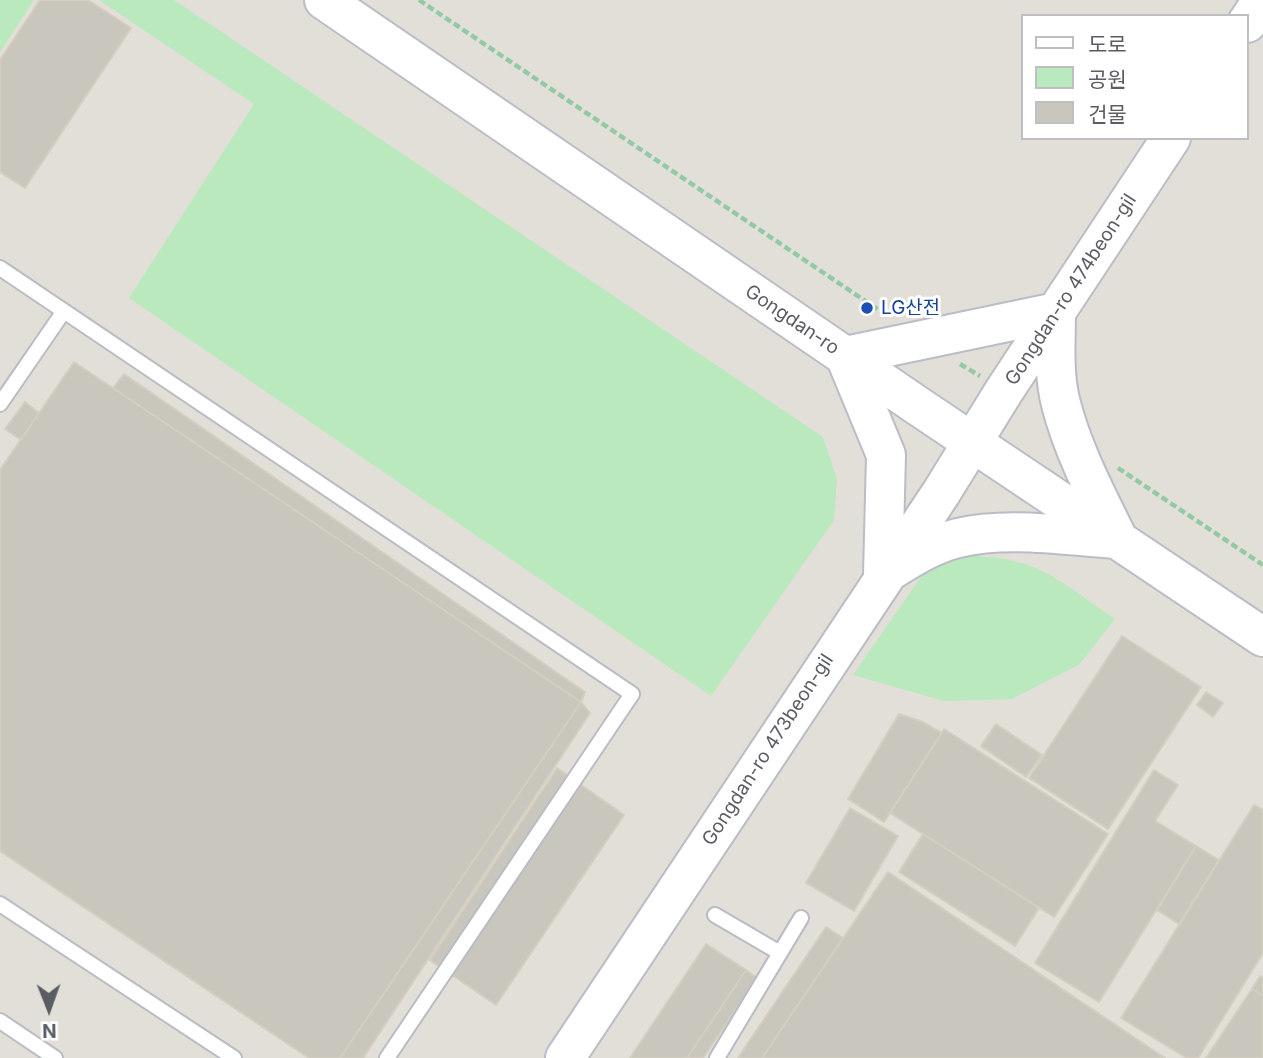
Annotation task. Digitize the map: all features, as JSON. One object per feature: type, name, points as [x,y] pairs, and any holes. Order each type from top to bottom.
[{"type":"main road","name":"Gongdan-ro","points":[[324,0],[845,356],[1263,637]]},
{"type":"main road","points":[[1249,20],[1262,0]]},
{"type":"main road","name":"Gongdan-ro 474beon-gil","points":[[973,442],[1170,140]]},
{"type":"main road","points":[[1056,312],[1056,364],[1060,403],[1118,540],[997,534],[959,538],[921,551],[883,575],[886,455],[845,356],[921,338],[970,332],[1056,312]]},
{"type":"main road","name":"Gongdan-ro 473beon-gil","points":[[565,1058],[973,442]]},
{"type":"lane","points":[[0,268],[632,694],[387,1058]]},
{"type":"lane","points":[[0,404],[64,311]]},
{"type":"lane","points":[[0,904],[234,1058]]},
{"type":"lane","points":[[715,915],[780,953]]},
{"type":"lane","points":[[717,1058],[801,918]]},
{"type":"lane","points":[[0,1021],[55,1058]]},
{"type":"path","points":[[419,0],[921,338]]},
{"type":"path","points":[[1073,437],[1263,565]]},
{"type":"shaded area","points":[[0,0],[1263,0],[1263,1058],[0,1058]]},
{"type":"green space","points":[[0,0],[34,0],[0,52]]},
{"type":"green space","points":[[99,0],[174,0],[823,437],[837,479],[834,520],[711,696],[129,298],[254,104]]},
{"type":"green space","points":[[967,556],[1012,560],[1047,573],[1115,619],[1080,664],[1012,699],[944,701],[853,675],[925,571]]},
{"type":"building","points":[[40,0],[88,0],[131,28],[25,188],[0,172],[0,60]]},
{"type":"building","points":[[74,362],[581,702],[340,1058],[309,1058],[0,851],[0,470]]},
{"type":"building","points":[[124,374],[585,692],[581,702],[113,388]]},
{"type":"building","points":[[25,402],[39,413],[21,440],[5,429]]},
{"type":"building","points":[[1122,636],[1201,687],[1108,829],[1029,778]]},
{"type":"building","points":[[1206,692],[1223,703],[1213,717],[1197,705]]},
{"type":"building","points":[[581,702],[590,713],[363,1058],[340,1058]]},
{"type":"building","points":[[899,714],[923,722],[942,733],[884,822],[848,799]]},
{"type":"building","points":[[996,724],[1042,755],[1026,777],[981,746]]},
{"type":"building","points":[[944,729],[1108,834],[1054,917],[890,813]]},
{"type":"building","points":[[557,768],[624,815],[496,1005],[430,960]]},
{"type":"building","points":[[1154,770],[1178,785],[1155,821],[1196,846],[1099,1002],[1035,963]]},
{"type":"building","points":[[1254,805],[1263,810],[1263,953],[1198,1058],[1187,1058],[1121,1018]]},
{"type":"building","points":[[850,808],[898,836],[854,911],[806,883]]},
{"type":"building","points":[[923,834],[1039,908],[1015,946],[899,872]]},
{"type":"building","points":[[1196,846],[1219,860],[1179,924],[1157,910]]},
{"type":"building","points":[[888,872],[1165,1058],[762,1058]]},
{"type":"building","points":[[826,927],[843,938],[762,1058],[738,1058]]},
{"type":"building","points":[[706,944],[746,970],[687,1058],[630,1058]]},
{"type":"building","points":[[746,970],[757,978],[703,1058],[687,1058]]},
{"type":"building","points":[[1260,976],[1263,978],[1263,996],[1252,989]]},
{"type":"building","points":[[1252,989],[1263,996],[1263,1058],[1206,1058]]},
{"type":"place","name":"LG산전","points":[[867,308]]}]
